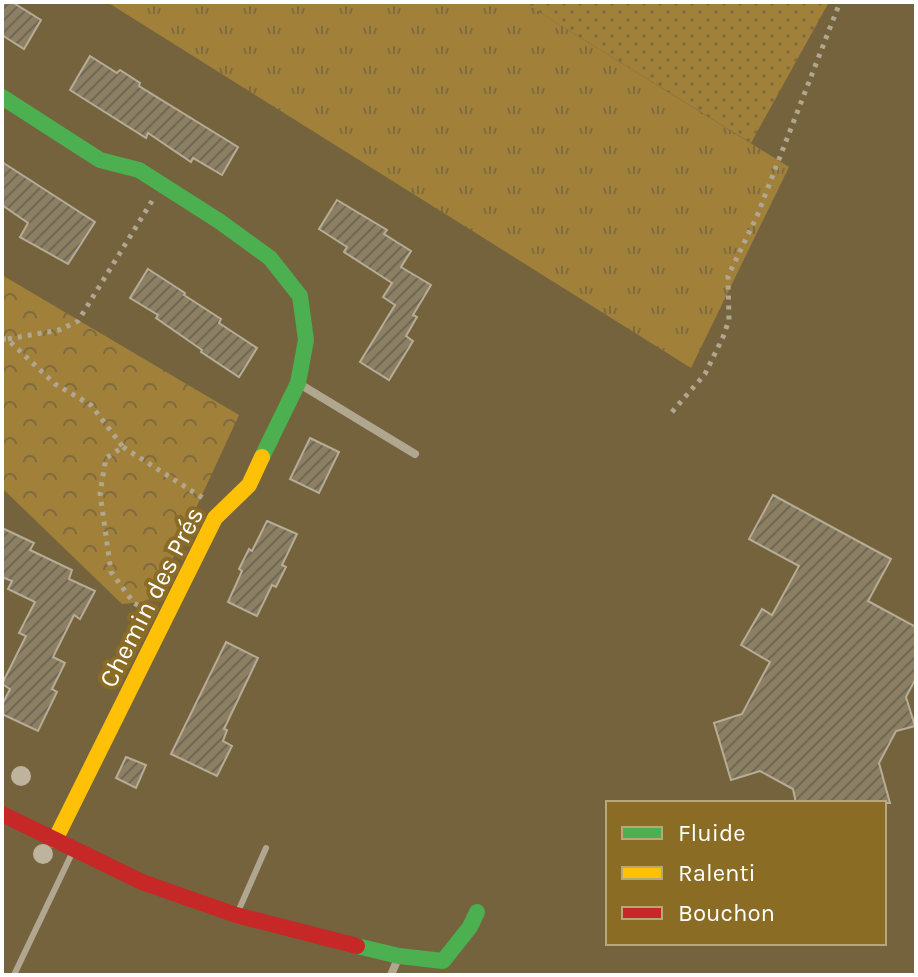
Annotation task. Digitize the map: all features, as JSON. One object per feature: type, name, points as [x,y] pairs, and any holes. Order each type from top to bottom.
[{"type":"street","name":"Chemin des Prés","points":[[2,97],[100,160],[139,170],[270,258],[300,296],[306,340],[298,383],[249,485],[215,518],[55,840]]},
{"type":"street","points":[[298,383],[415,454]]},
{"type":"street","points":[[2,814],[142,882],[236,915],[399,956],[443,961],[470,927],[477,912]]},
{"type":"street","points":[[391,975],[399,956]]},
{"type":"lane","points":[[236,915],[266,848]]},
{"type":"lane","points":[[14,975],[74,849]]},
{"type":"path","points":[[672,412],[705,374],[723,337],[729,320],[728,276],[757,216],[840,2]]},
{"type":"path","points":[[5,339],[59,330],[78,321],[162,185]]},
{"type":"path","points":[[5,339],[55,384],[91,405],[123,447],[221,512]]},
{"type":"path","points":[[123,447],[106,458],[100,493],[111,572],[134,603],[164,620]]},
{"type":"green space","points":[[107,2],[523,2],[789,167],[691,368]]},
{"type":"green space","points":[[523,2],[829,2],[751,143]]},
{"type":"green space","points":[[2,275],[239,415],[153,601],[122,604],[2,488]]},
{"type":"building","points":[[2,2],[12,2],[41,20],[24,49],[2,35]]},
{"type":"building","points":[[90,56],[117,73],[120,70],[140,83],[139,86],[238,147],[222,175],[193,158],[191,162],[148,133],[146,138],[70,90]]},
{"type":"building","points":[[2,162],[95,222],[68,264],[20,237],[28,223],[2,205]]},
{"type":"building","points":[[337,200],[387,230],[384,234],[411,251],[401,267],[431,285],[413,315],[417,317],[406,336],[413,341],[389,380],[360,362],[395,305],[383,297],[392,283],[344,252],[347,247],[319,229]]},
{"type":"building","points":[[148,269],[257,348],[239,377],[156,318],[158,315],[130,298]]},
{"type":"building","points":[[310,438],[339,452],[319,493],[290,479]]},
{"type":"building","points":[[773,495],[891,559],[868,601],[916,627],[916,678],[906,697],[915,726],[896,731],[879,763],[890,803],[796,801],[793,789],[760,771],[731,780],[714,723],[742,714],[770,662],[741,645],[762,609],[772,615],[799,566],[749,539]]},
{"type":"building","points":[[267,521],[297,534],[282,565],[286,567],[276,587],[272,585],[257,616],[228,602],[242,571],[239,569]]},
{"type":"building","points":[[2,528],[34,543],[30,550],[72,570],[69,579],[95,591],[80,619],[74,615],[53,657],[65,663],[52,689],[57,692],[38,731],[2,714],[2,705],[10,689],[2,684],[26,636],[19,633],[35,602],[8,589],[12,581],[2,577]]},
{"type":"building","points":[[226,642],[258,658],[224,729],[227,730],[223,741],[232,746],[217,776],[171,754]]},
{"type":"building","points":[[126,757],[146,765],[136,788],[116,778]]},
{"type":"traffic: fast","points":[[2,97],[100,160],[139,170],[219,221],[270,258],[300,296],[306,340],[298,383],[262,457]]},
{"type":"traffic: fast","points":[[357,946],[399,956],[443,961],[470,927],[477,912]]},
{"type":"traffic: slow","points":[[55,840],[215,518],[249,485],[262,457]]},
{"type":"traffic: jam","points":[[2,814],[142,882],[236,915],[357,946]]}]
